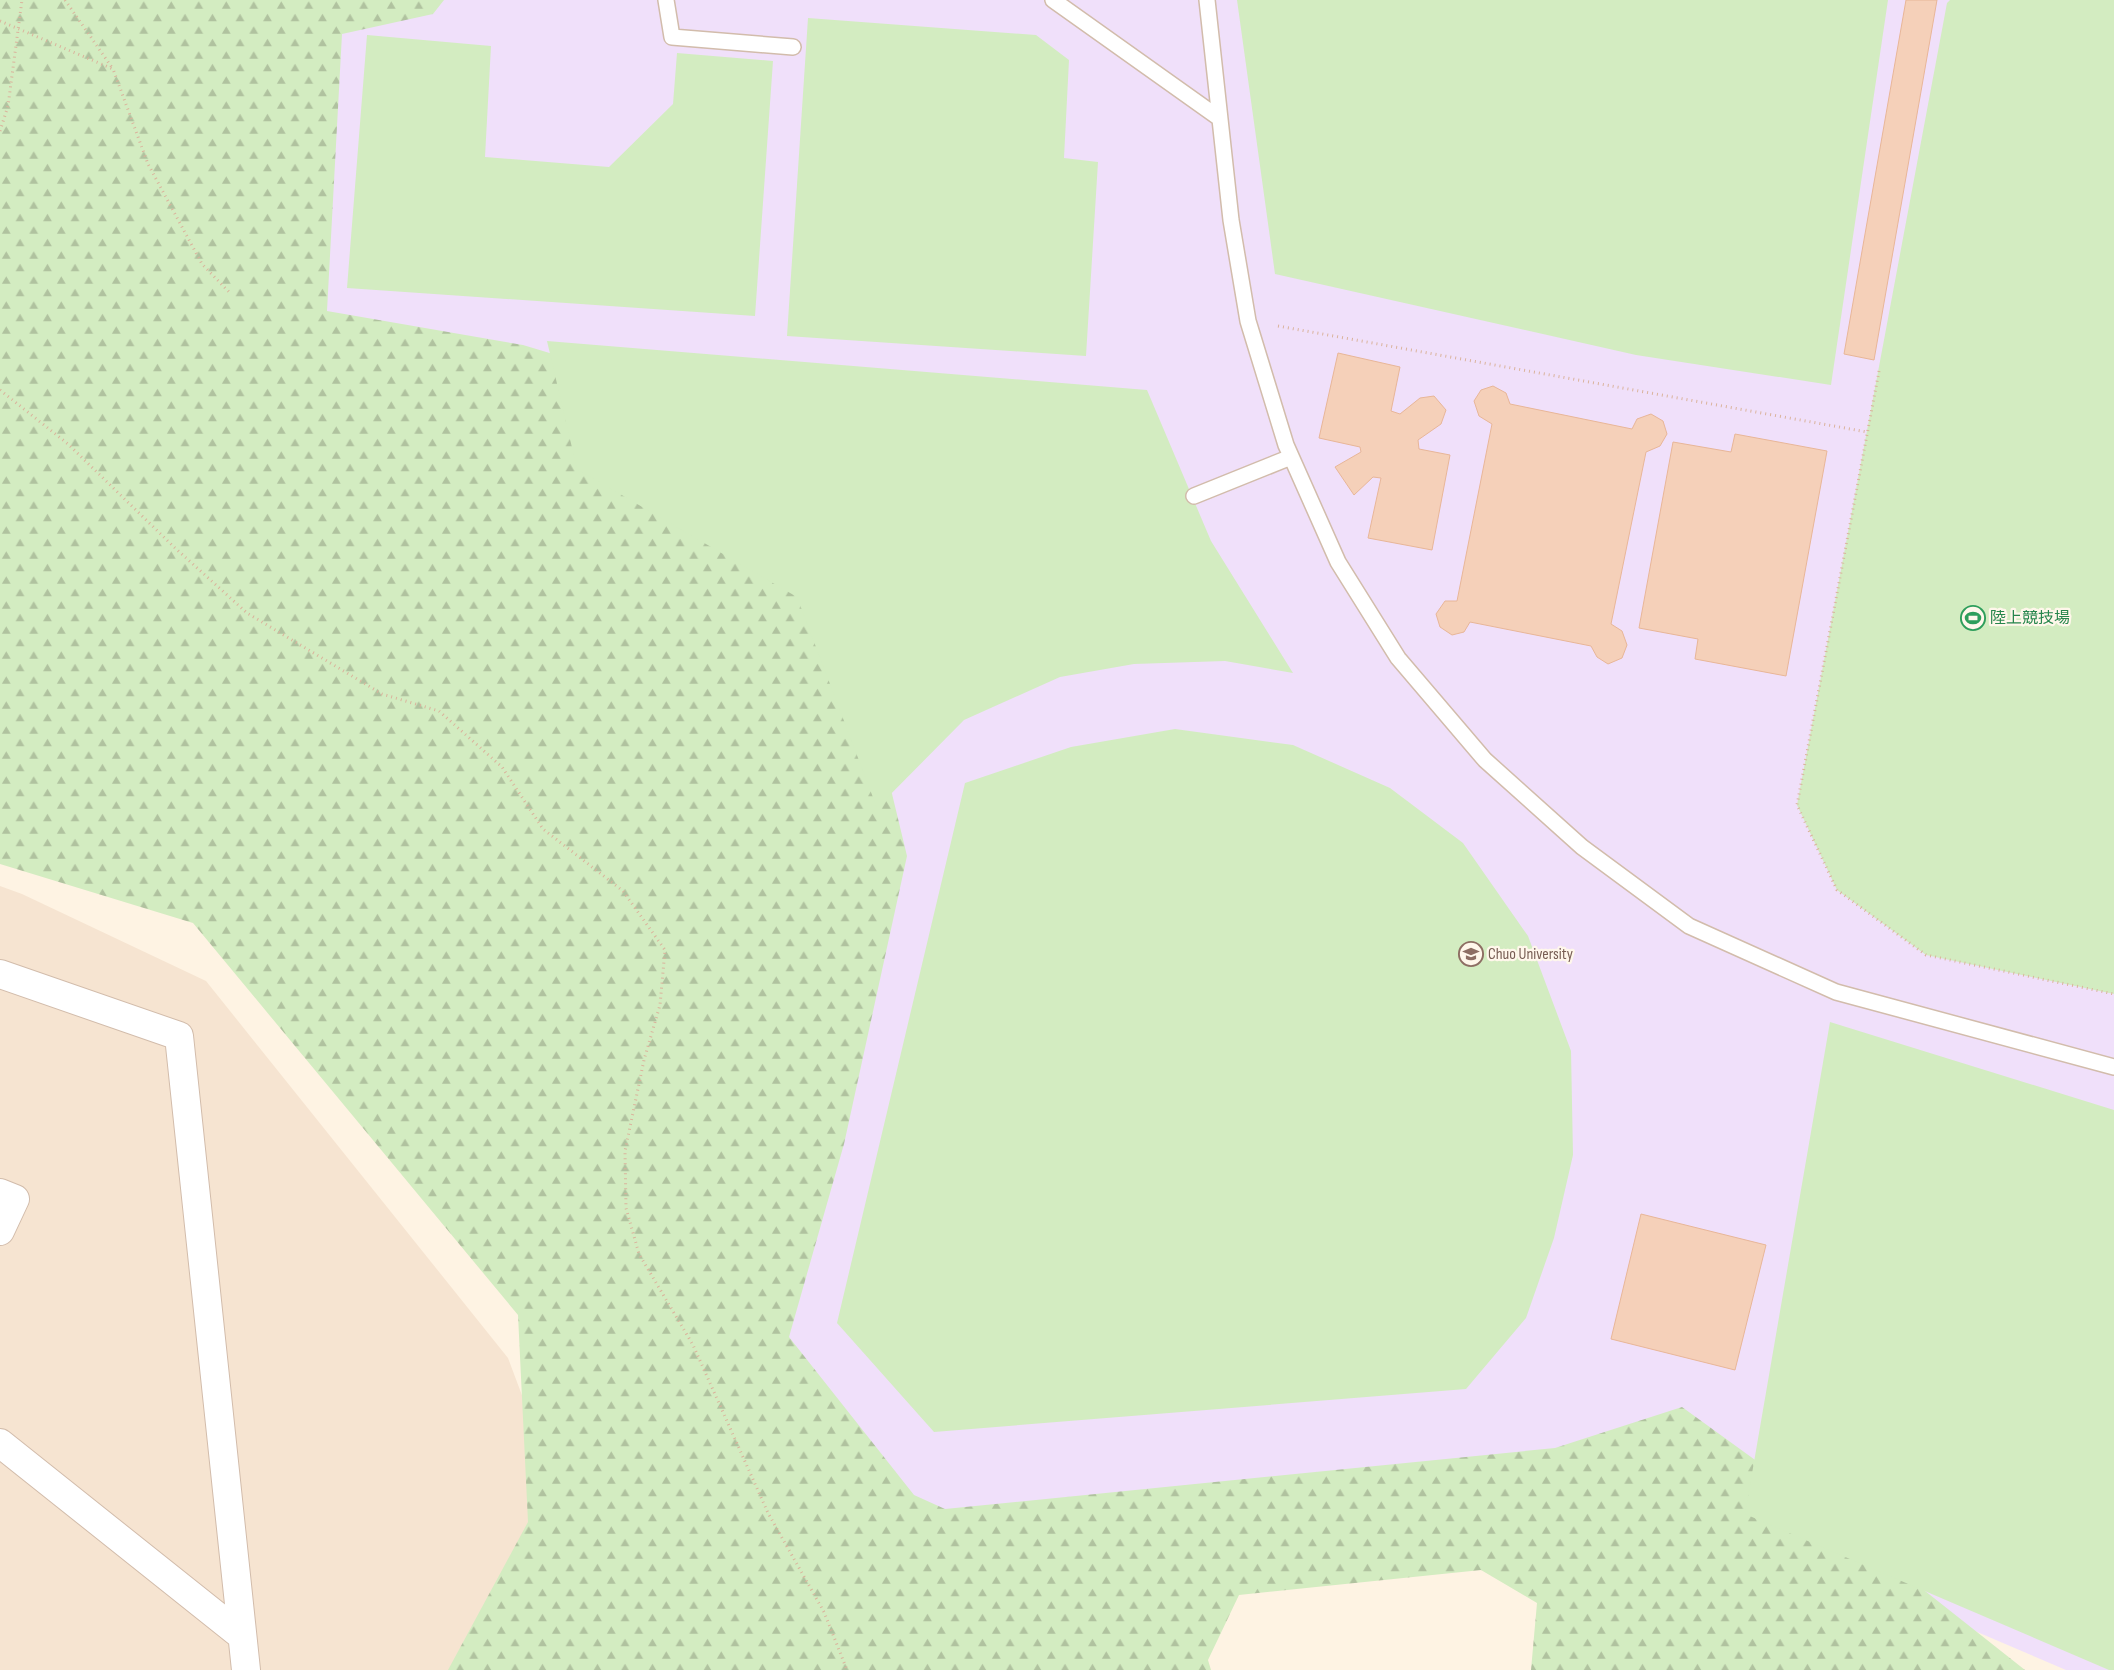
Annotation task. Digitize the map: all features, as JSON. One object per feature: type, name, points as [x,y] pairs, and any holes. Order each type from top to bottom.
[{"type":"street","points":[[0,974],[179,1036],[246,1670]]},
{"type":"street","points":[[0,1193],[15,1199],[0,1231]]},
{"type":"street","points":[[0,1443],[242,1636]]},
{"type":"lane","points":[[666,0],[672,36],[793,47]]},
{"type":"lane","points":[[1053,0],[1219,118]]},
{"type":"lane","points":[[1207,0],[1231,220],[1248,321],[1291,457],[1338,562],[1398,658],[1485,760],[1582,847],[1689,926],[1836,992],[2114,1067]]},
{"type":"lane","points":[[1194,496],[1291,457]]},
{"type":"path","points":[[0,131],[8,106],[22,0]]},
{"type":"path","points":[[65,0],[113,69],[148,164],[202,264],[231,294]]},
{"type":"path","points":[[0,21],[113,69]]},
{"type":"path","points":[[1248,321],[1867,432]]},
{"type":"path","points":[[1879,371],[1797,805],[1837,890],[1926,955],[2114,994]]},
{"type":"path","points":[[0,390],[68,444],[174,547],[247,613],[382,694],[439,711],[502,768],[544,829],[623,891],[665,950],[660,1005],[644,1060],[625,1150],[626,1208],[639,1254],[693,1344],[768,1514],[824,1612],[847,1670]]},
{"type":"shaded area","name":"Chuo University","points":[[20,0],[2114,0],[2114,1670],[2066,1670],[1591,1467],[920,1524],[765,1344],[440,526]]},
{"type":"shaded area","points":[[0,886],[22,894],[206,981],[508,1358],[577,1542],[483,1670],[0,1670]]},
{"type":"green space","points":[[0,0],[444,0],[433,14],[342,34],[327,311],[523,345],[616,373],[821,566],[861,665],[907,856],[844,1144],[789,1337],[914,1495],[945,1509],[1555,1448],[1682,1407],[1805,1496],[2025,1670],[1531,1670],[1537,1603],[1481,1570],[1239,1595],[1208,1660],[1211,1670],[448,1670],[528,1522],[518,1315],[193,923],[0,864]]},
{"type":"green space","points":[[1237,0],[1888,0],[1831,385],[1636,355],[1275,274]]},
{"type":"green space","name":"陸上競技場","points":[[1950,0],[2114,0],[2114,994],[1926,955],[1837,890],[1797,805],[1947,3]]},
{"type":"green space","points":[[808,18],[1036,35],[1069,60],[1064,158],[1098,162],[1086,356],[787,336]]},
{"type":"green space","points":[[367,35],[491,46],[485,157],[609,167],[673,104],[677,53],[773,61],[755,316],[347,288]]},
{"type":"green space","points":[[547,341],[1147,390],[1211,541],[1293,673],[1225,661],[1134,664],[1060,677],[964,720],[877,808],[797,597],[577,469]]},
{"type":"green space","points":[[1175,729],[1293,745],[1390,788],[1463,843],[1528,936],[1571,1051],[1573,1155],[1554,1238],[1526,1318],[1466,1389],[934,1432],[837,1323],[965,783],[1071,747]]},
{"type":"green space","points":[[1830,1022],[2114,1110],[2114,1670],[2109,1670],[1745,1514]]},
{"type":"building","points":[[1906,0],[1937,0],[1874,360],[1844,354]]},
{"type":"building","points":[[1338,353],[1400,367],[1391,411],[1400,414],[1420,398],[1434,396],[1446,410],[1441,424],[1418,440],[1419,449],[1450,455],[1432,550],[1368,538],[1381,478],[1373,477],[1354,495],[1335,467],[1361,452],[1360,447],[1319,438]]},
{"type":"building","points":[[1493,386],[1506,393],[1510,404],[1632,429],[1637,419],[1651,414],[1663,421],[1667,434],[1660,446],[1646,452],[1611,624],[1622,631],[1627,645],[1622,658],[1608,664],[1597,657],[1591,646],[1470,622],[1464,632],[1452,635],[1440,627],[1436,614],[1445,601],[1457,601],[1492,424],[1479,416],[1474,401],[1481,390]]},
{"type":"building","points":[[1735,434],[1827,451],[1786,676],[1695,659],[1698,639],[1639,628],[1673,442],[1731,452]]},
{"type":"building","points":[[1641,1214],[1766,1245],[1735,1370],[1611,1339]]},
{"type":"place","name":"陸上競技場","points":[[1973,618]]},
{"type":"place","name":"Chuo University","points":[[1471,954]]}]
